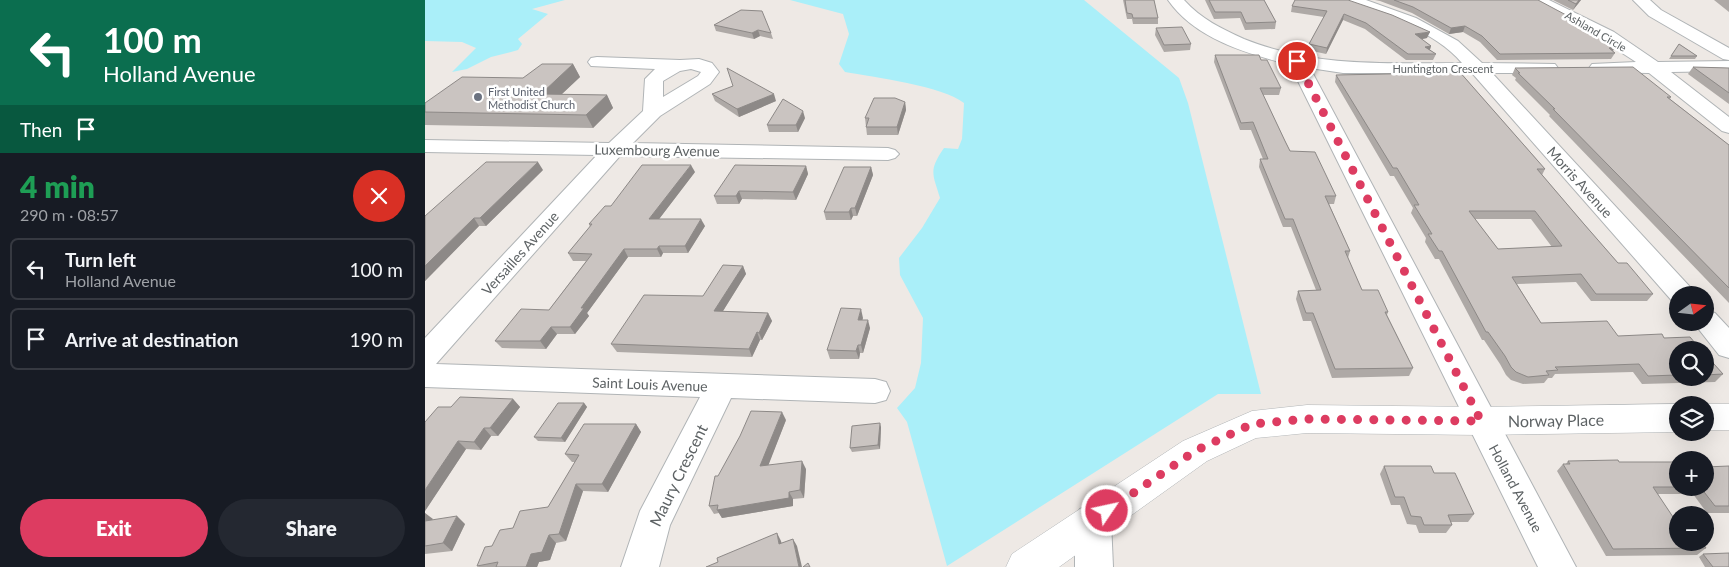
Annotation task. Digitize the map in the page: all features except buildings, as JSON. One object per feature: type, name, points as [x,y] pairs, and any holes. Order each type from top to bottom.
[{"type":"street","name":"Huntington Crescent","points":[[1176,0],[1188,14],[1216,34],[1262,52],[1297,61],[1343,68],[1565,68]]},
{"type":"street","name":"Morris Avenue","points":[[1349,0],[1389,12],[1444,38],[1478,69],[1674,286]]},
{"type":"street","name":"Ashland Circle","points":[[1537,0],[1608,36],[1653,67],[1729,127]]},
{"type":"street","points":[[1641,0],[1655,13],[1729,55]]},
{"type":"street","name":"Holland Avenue","points":[[1297,61],[1557,567]]},
{"type":"street","points":[[597,62],[685,65]]},
{"type":"street","points":[[653,112],[654,79],[665,70],[685,65]]},
{"type":"street","name":"Versailles Avenue","points":[[425,357],[615,149],[653,112],[704,80],[710,72],[708,68],[703,66],[685,65]]},
{"type":"street","points":[[1585,68],[1729,66]]},
{"type":"street","name":"Luxembourg Avenue","points":[[425,146],[888,154]]},
{"type":"street","points":[[1714,330],[1729,347]]},
{"type":"street","name":"Saint Louis Avenue","points":[[425,375],[875,391]]},
{"type":"street","name":"Maury Crescent","points":[[640,567],[653,524],[721,386]]},
{"type":"street","points":[[1714,417],[1729,417]]},
{"type":"street","name":"Norway Place","points":[[1026,567],[1195,451],[1252,424],[1307,419],[1481,421],[1669,418]]},
{"type":"street","points":[[1093,521],[1094,567]]},
{"type":"water","points":[[425,0],[565,0],[532,9],[548,14],[518,39],[522,44],[518,50],[491,57],[467,69],[452,72],[476,48],[462,42],[425,41]]},
{"type":"water","points":[[790,0],[1084,0],[1179,78],[1188,103],[1261,394],[1218,394],[947,566],[907,422],[897,408],[915,388],[921,363],[923,318],[900,275],[899,258],[922,228],[940,198],[933,173],[934,168],[944,148],[958,149],[962,139],[964,103],[954,97],[925,87],[845,72],[839,64],[849,34],[843,14]]},
{"type":"place","name":"First United Methodist Church","points":[[478,97]]},
{"type":"route","points":[[1107,511],[1195,451],[1252,424],[1307,419],[1481,421],[1297,61]]}]
